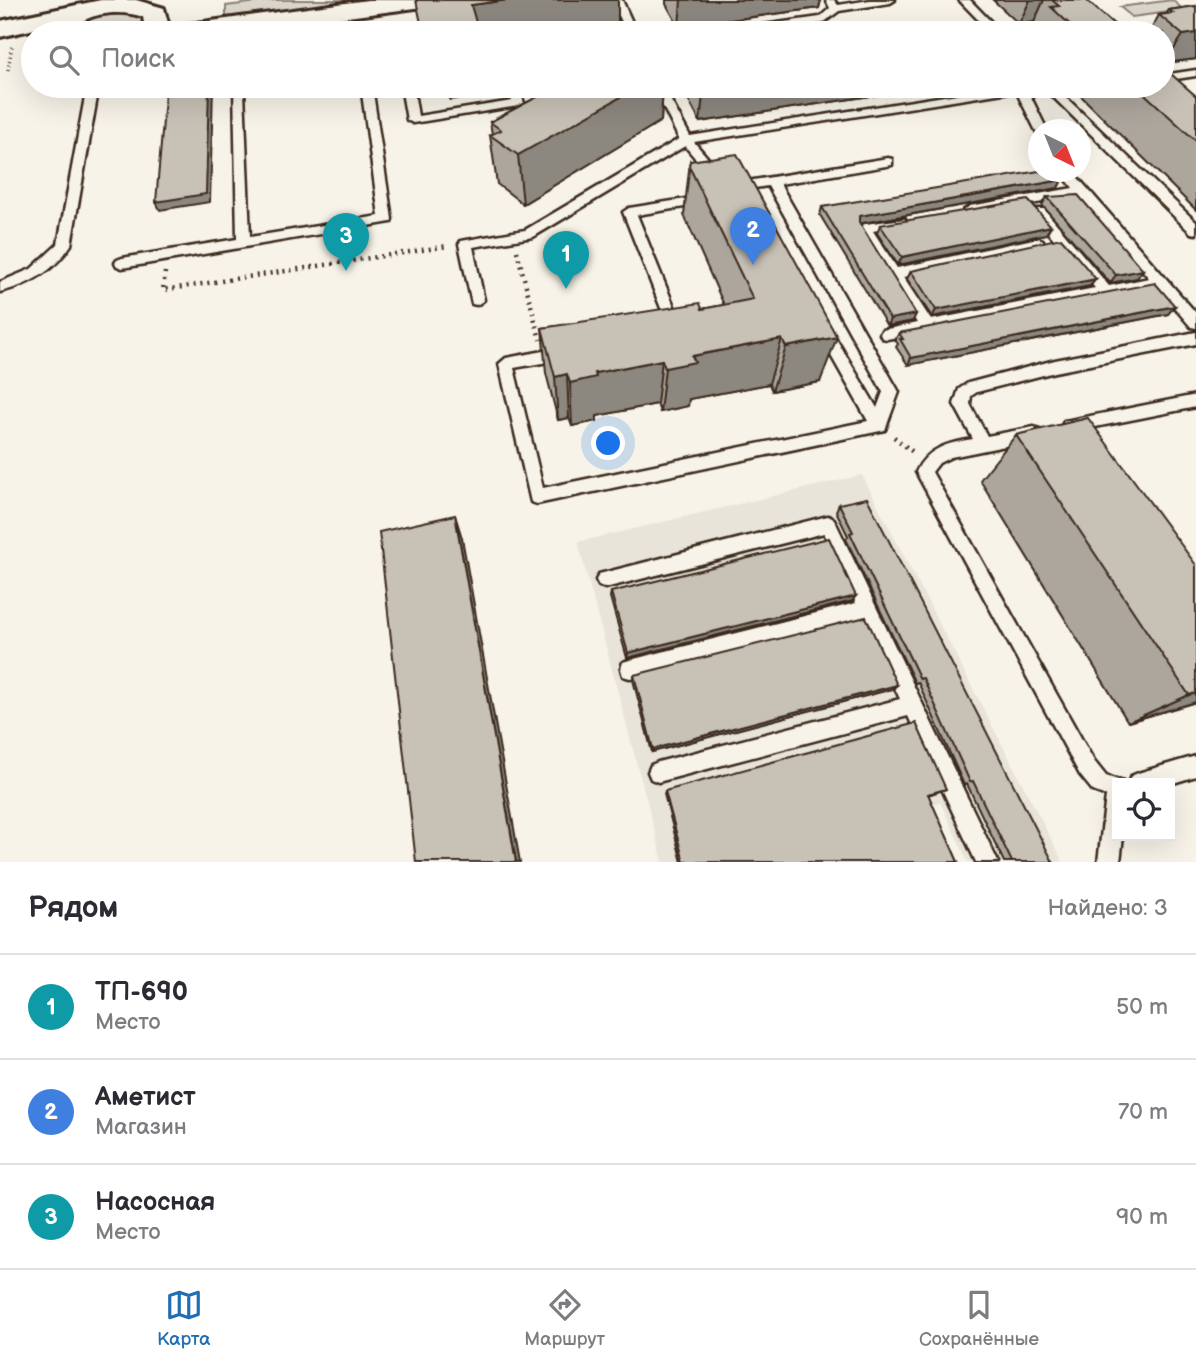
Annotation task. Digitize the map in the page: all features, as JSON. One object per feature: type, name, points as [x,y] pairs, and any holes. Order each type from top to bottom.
[{"type":"main road","points":[[33,21],[104,4],[150,21],[186,7],[246,0]]},
{"type":"main road","points":[[264,21],[423,0]]},
{"type":"main road","points":[[68,21],[104,4]]},
{"type":"main road","points":[[0,29],[21,24]]},
{"type":"lane","points":[[617,0],[627,21]]},
{"type":"lane","points":[[817,21],[824,20],[832,4],[890,0]]},
{"type":"lane","points":[[964,0],[985,21]]},
{"type":"lane","points":[[392,4],[395,21]]},
{"type":"lane","points":[[1175,76],[1196,73]]},
{"type":"lane","points":[[0,287],[30,276],[48,263],[64,245],[91,98]]},
{"type":"lane","points":[[238,98],[244,243]]},
{"type":"lane","points":[[122,263],[386,219],[368,98]]},
{"type":"lane","points":[[409,98],[413,120],[518,103],[517,98]]},
{"type":"lane","points":[[664,98],[686,140],[738,195]]},
{"type":"lane","points":[[477,300],[466,244],[528,234],[686,140],[949,98]]},
{"type":"lane","points":[[1029,98],[1037,119]]},
{"type":"lane","points":[[1060,98],[1196,230]]},
{"type":"lane","points":[[664,334],[677,331],[629,212],[738,195],[772,181],[888,162]]},
{"type":"lane","points":[[772,181],[891,392],[879,425]]},
{"type":"lane","points":[[1075,182],[1196,323]]},
{"type":"lane","points":[[960,212],[1082,191]]},
{"type":"lane","points":[[1028,200],[1107,292]]},
{"type":"lane","points":[[919,219],[864,228],[927,326]]},
{"type":"lane","points":[[894,274],[1061,239]]},
{"type":"lane","points":[[887,334],[1160,281]]},
{"type":"lane","points":[[817,318],[879,425]]},
{"type":"lane","points":[[983,443],[962,404],[964,393],[973,387],[1055,366],[1196,338]]},
{"type":"lane","points":[[584,349],[506,365],[537,497],[879,425]]},
{"type":"lane","points":[[1112,788],[1100,784],[1087,768],[924,472],[926,463],[935,456],[983,443],[1081,431],[1196,401]]},
{"type":"lane","points":[[605,580],[828,524],[986,862]]},
{"type":"lane","points":[[630,669],[868,609]]},
{"type":"lane","points":[[658,772],[913,705]]},
{"type":"lane","points":[[1155,778],[1196,766]]},
{"type":"lane","points":[[1109,862],[1112,835]]},
{"type":"path","points":[[513,236],[544,357]]},
{"type":"path","points":[[167,256],[163,290],[466,244]]},
{"type":"path","points":[[879,425],[926,463]]},
{"type":"shaded area","points":[[275,0],[372,0],[226,18],[226,6]]},
{"type":"shaded area","points":[[1172,0],[1184,10],[1132,17],[1120,7]]},
{"type":"shaded area","points":[[107,9],[143,15],[145,21],[82,21]]},
{"type":"shaded area","points":[[862,475],[1063,862],[968,862],[940,802],[741,862],[663,862],[578,542]]},
{"type":"building","points":[[416,0],[508,0],[471,5],[476,21],[420,21]]},
{"type":"building","points":[[1052,0],[1086,0],[1110,21],[1066,21],[1051,7],[1059,6]]},
{"type":"building","points":[[1196,6],[1196,33],[1183,35],[1175,28],[1175,21],[1166,21],[1159,15],[1173,13],[1169,10]]},
{"type":"building","points":[[1175,78],[1196,96],[1196,141],[1149,98],[1175,98]]},
{"type":"building","points":[[165,98],[209,98],[206,194],[156,202]]},
{"type":"building","points":[[535,98],[619,98],[518,155],[490,135],[501,130],[490,122]]},
{"type":"building","points":[[737,154],[837,337],[786,347],[782,339],[692,356],[695,362],[665,368],[662,360],[595,373],[596,377],[570,383],[567,374],[555,377],[542,328],[700,303],[702,309],[753,299],[689,166],[690,161]]},
{"type":"building","points":[[1028,173],[1028,182],[1051,182],[859,216],[859,222],[916,314],[890,319],[822,207]]},
{"type":"building","points":[[1078,195],[1143,270],[1116,275],[1047,197]]},
{"type":"building","points":[[1028,200],[1051,226],[902,257],[880,225]]},
{"type":"building","points":[[1061,238],[1096,279],[936,310],[911,271]]},
{"type":"building","points":[[1155,283],[1175,306],[911,358],[900,339],[903,339],[899,333]]},
{"type":"building","points":[[1088,418],[1196,565],[1196,693],[1189,695],[1016,435]]},
{"type":"building","points":[[867,498],[1053,862],[1012,862],[973,781],[970,782],[923,678],[920,679],[850,533],[853,532],[839,504]]},
{"type":"building","points":[[455,515],[516,862],[416,862],[379,532]]},
{"type":"building","points":[[829,538],[856,596],[628,653],[611,592]]},
{"type":"building","points":[[866,617],[897,685],[653,749],[634,675]]},
{"type":"building","points":[[916,723],[946,789],[928,794],[958,862],[684,862],[665,791]]},
{"type":"place","name":"Аметист","points":[[753,265]]},
{"type":"place","name":"Насосная","points":[[346,271]]},
{"type":"place","name":"ТП-690","points":[[566,289]]}]
